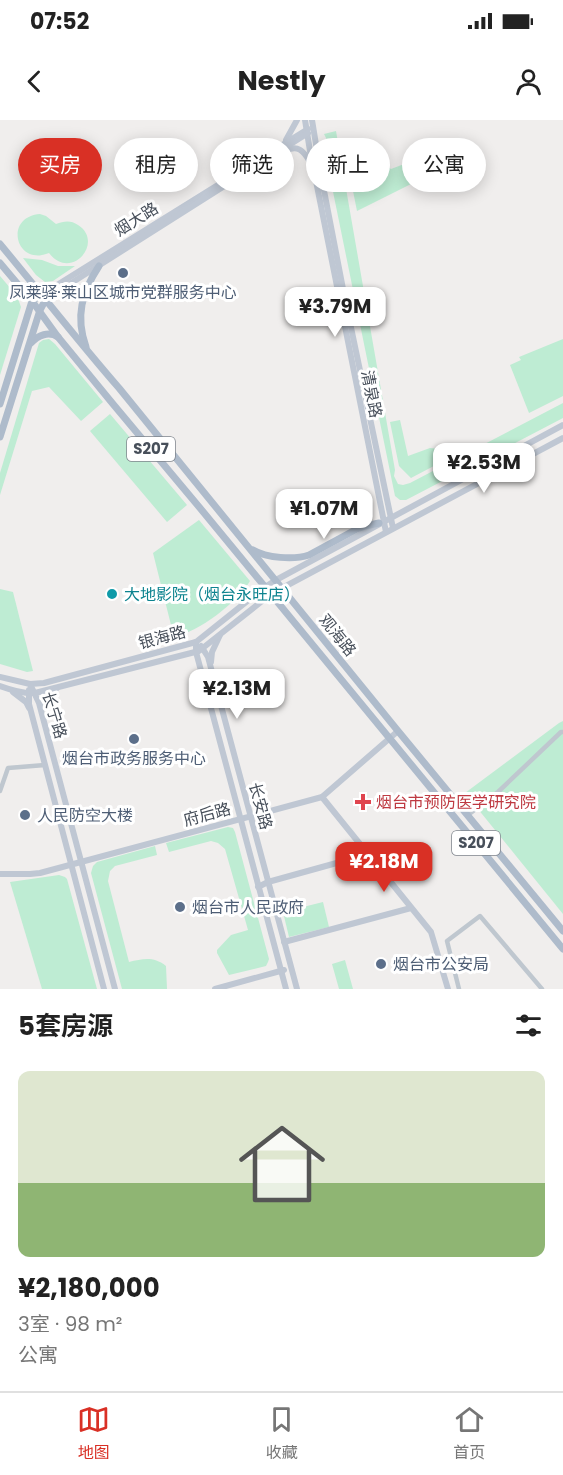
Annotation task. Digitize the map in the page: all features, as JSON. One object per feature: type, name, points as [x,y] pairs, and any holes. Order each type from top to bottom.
[{"type":"main road","name":"观海路","points":[[0,244],[563,931]]},
{"type":"main road","name":"观海路","points":[[0,263],[58,337],[563,949]]},
{"type":"main road","points":[[88,352],[80,325],[80,314],[86,290],[99,266]]},
{"type":"main road","points":[[0,404],[32,301],[44,297]]},
{"type":"main road","points":[[0,437],[44,297]]},
{"type":"main road","points":[[29,345],[43,335],[58,337]]},
{"type":"main road","points":[[247,545],[264,555],[301,558],[357,529],[381,522]]},
{"type":"street","points":[[288,138],[297,120]]},
{"type":"street","name":"清泉路","points":[[305,120],[321,175],[393,528]]},
{"type":"street","name":"清泉路","points":[[310,138],[312,120]]},
{"type":"street","name":"烟大路","points":[[294,138],[309,131]]},
{"type":"street","name":"烟大路","points":[[294,141],[309,131]]},
{"type":"street","name":"烟大路","points":[[44,297],[210,191]]},
{"type":"street","name":"烟大路","points":[[44,297],[99,266],[215,192]]},
{"type":"street","name":"清泉路","points":[[318,192],[381,522],[386,532]]},
{"type":"street","name":"银海路","points":[[0,677],[30,684],[44,683],[196,642],[276,580],[563,425]]},
{"type":"street","name":"银海路","points":[[3,687],[32,693],[196,652],[271,594],[563,438]]},
{"type":"street","points":[[211,669],[212,652],[221,633]]},
{"type":"street","points":[[196,642],[196,652],[285,989]]},
{"type":"street","name":"长安路","points":[[196,642],[208,657],[297,989]]},
{"type":"street","points":[[204,679],[213,676]]},
{"type":"street","name":"长宁路","points":[[30,684],[42,713],[115,989]]},
{"type":"street","points":[[42,713],[46,697],[61,686]]},
{"type":"street","points":[[3,687],[26,702],[31,711]]},
{"type":"street","name":"长宁路","points":[[32,693],[31,711],[34,725],[104,989]]},
{"type":"street","points":[[34,725],[34,720],[39,717],[44,722]]},
{"type":"street","name":"府后路","points":[[0,874],[30,874],[72,865],[322,796],[398,731]]},
{"type":"street","points":[[468,815],[498,792],[563,732]]},
{"type":"street","points":[[0,791],[8,768],[45,765]]},
{"type":"street","points":[[50,786],[60,783]]},
{"type":"street","points":[[322,796],[431,932],[448,989]]},
{"type":"street","points":[[258,887],[268,882],[369,854]]},
{"type":"street","points":[[284,942],[411,908]]},
{"type":"street","points":[[459,989],[447,941],[480,916],[542,989]]},
{"type":"street","points":[[91,938],[100,935]]},
{"type":"street","points":[[215,989],[291,968]]},
{"type":"green space","points":[[336,131],[337,138],[326,138],[324,134]]},
{"type":"green space","points":[[402,165],[402,188],[357,211],[353,192],[390,192],[391,169]]},
{"type":"green space","points":[[333,192],[347,192],[395,470],[394,476],[398,484],[410,483],[563,403],[563,418],[406,500],[400,500],[395,496]]},
{"type":"green space","points":[[40,214],[56,224],[73,222],[85,232],[88,241],[82,256],[67,263],[58,261],[49,253],[38,255],[28,253],[22,248],[18,240],[21,223],[28,217]]},
{"type":"green space","points":[[23,258],[42,260],[58,266],[75,266],[53,281],[45,282],[36,275]]},
{"type":"green space","points":[[0,276],[17,296],[21,307],[0,375]]},
{"type":"green space","points":[[49,339],[103,402],[81,421],[49,387],[32,391],[0,495],[0,473],[39,343]]},
{"type":"green space","points":[[563,339],[563,396],[529,413],[510,365],[521,360],[519,357]]},
{"type":"green space","points":[[110,414],[187,505],[167,522],[90,431]]},
{"type":"green space","points":[[400,420],[408,456],[430,448],[451,450],[467,445],[468,448],[411,478],[399,466],[390,422]]},
{"type":"green space","points":[[199,520],[250,581],[227,607],[205,623],[174,637],[153,553]]},
{"type":"green space","points":[[0,589],[13,592],[33,671],[27,672],[0,664]]},
{"type":"green space","points":[[563,721],[563,914],[465,793]]},
{"type":"green space","points":[[228,827],[233,828],[235,832],[269,959],[266,966],[229,975],[217,950],[231,935],[248,930],[225,849],[211,841],[169,852],[166,843]]},
{"type":"green space","points":[[155,846],[157,855],[115,866],[110,871],[108,881],[129,962],[143,959],[166,966],[167,989],[122,989],[91,873],[97,862]]},
{"type":"green space","points":[[59,875],[67,879],[97,989],[42,989],[10,882]]},
{"type":"green space","points":[[323,902],[329,927],[289,937],[283,912]]},
{"type":"green space","points":[[345,960],[353,989],[339,989],[332,964]]},
{"type":"place","name":"凤莱驿·莱山区城市党群服务中心","points":[[123,273]]},
{"type":"place","name":"大地影院（烟台永旺店）","points":[[112,594]]},
{"type":"place","name":"烟台市政务服务中心","points":[[134,739]]},
{"type":"place","name":"烟台市预防医学研究院","points":[[363,802]]},
{"type":"place","name":"人民防空大楼","points":[[25,815]]},
{"type":"place","name":"烟台市人民政府","points":[[180,907]]},
{"type":"place","name":"烟台市公安局","points":[[381,964]]}]
